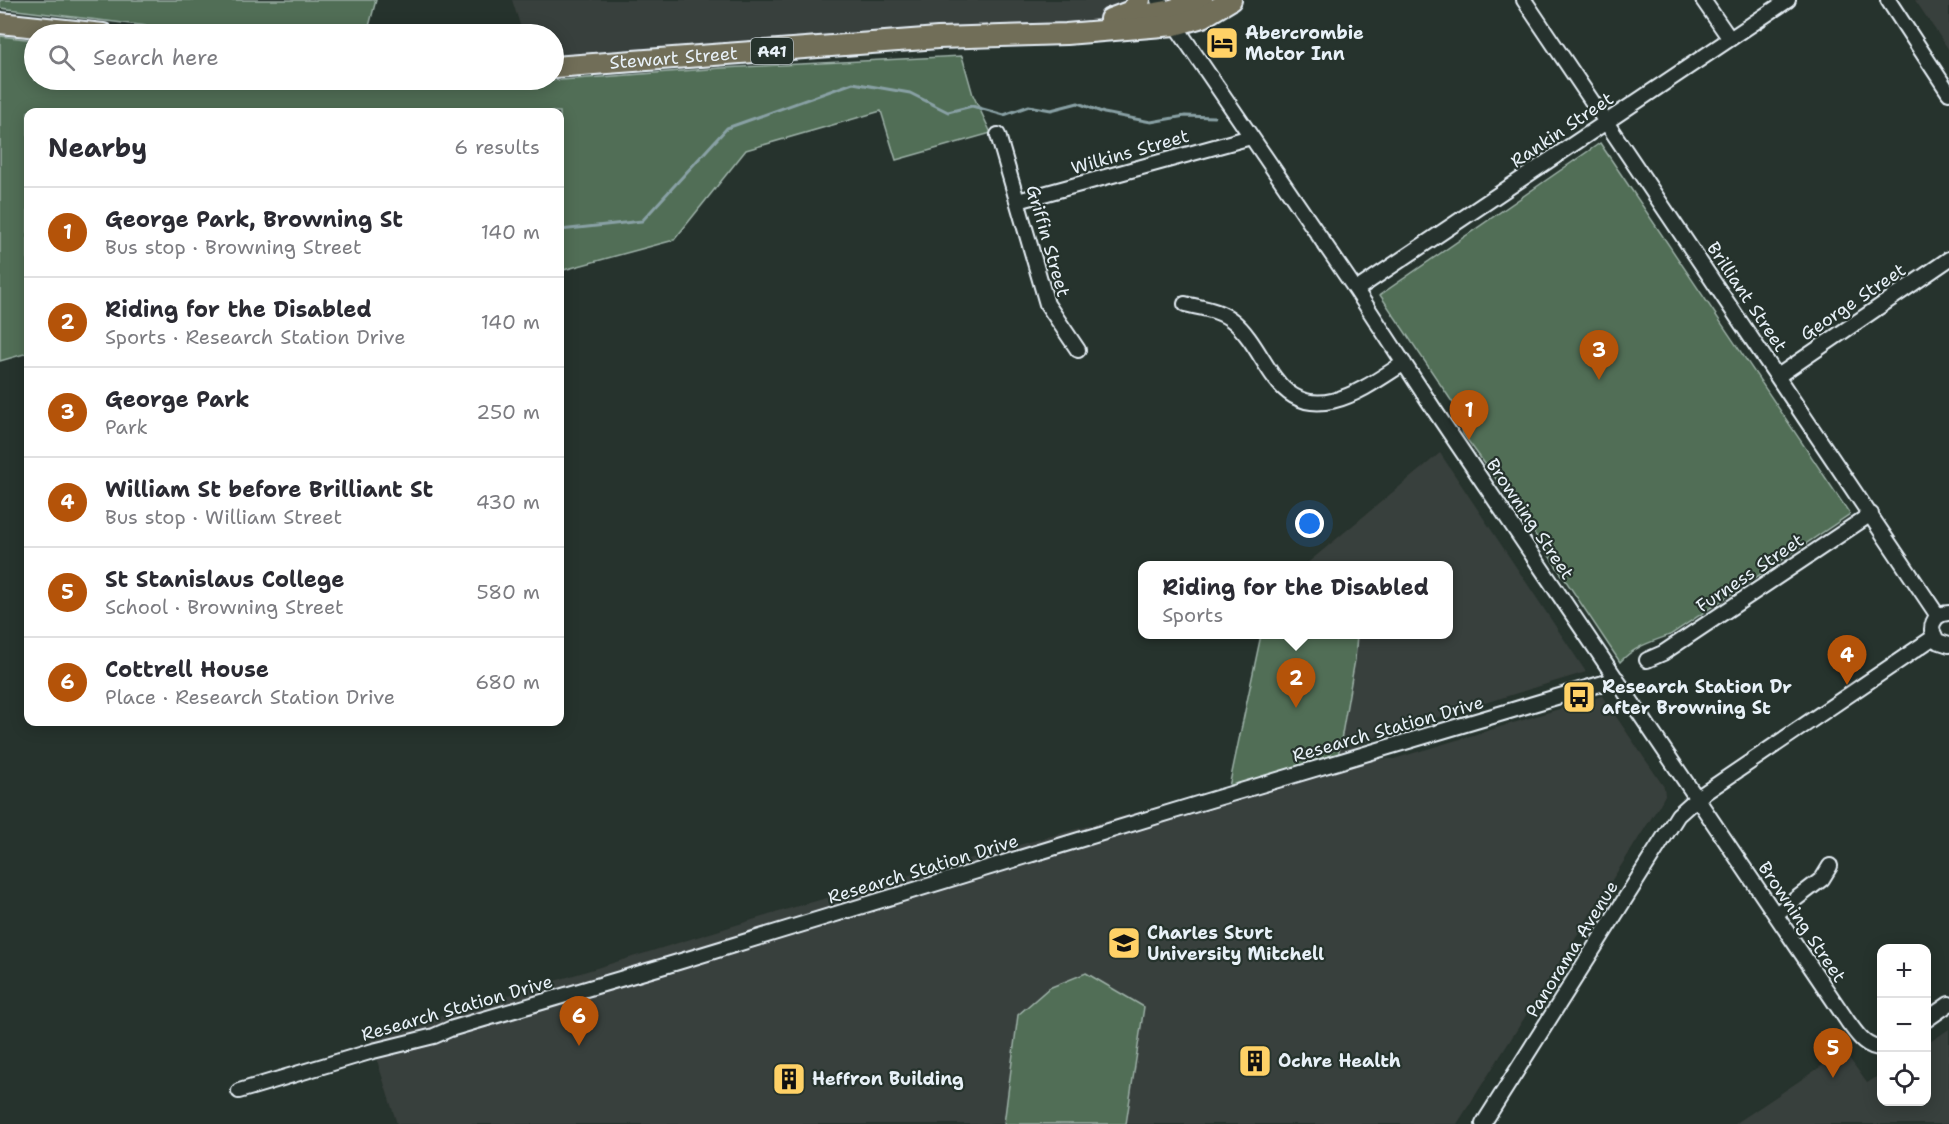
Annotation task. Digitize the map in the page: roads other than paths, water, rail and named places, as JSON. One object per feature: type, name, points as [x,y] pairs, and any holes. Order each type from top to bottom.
[{"type":"highway","points":[[1110,19],[1131,11],[1140,0]]},
{"type":"highway","name":"Stewart Street","points":[[938,38],[1066,34],[1167,12],[1202,0]]},
{"type":"highway","name":"Stewart Street","points":[[564,66],[938,38],[1167,12],[1203,17],[1231,0]]},
{"type":"highway","points":[[0,23],[24,26]]},
{"type":"street","name":"Brilliant Street","points":[[1524,0],[1871,514],[1944,614]]},
{"type":"street","points":[[1703,0],[1730,39]]},
{"type":"street","name":"Rankin Street","points":[[1356,290],[1788,0]]},
{"type":"street","points":[[1888,0],[1949,93]]},
{"type":"street","name":"Browning Street","points":[[1167,12],[1855,1031],[1865,1043],[1877,1048]]},
{"type":"street","name":"Griffin Street","points":[[998,135],[1047,304],[1078,350]]},
{"type":"street","name":"Wilkins Street","points":[[1018,201],[1251,136]]},
{"type":"street","name":"George Street","points":[[1778,376],[1949,259]]},
{"type":"street","points":[[1185,304],[1222,314],[1232,320],[1242,330],[1282,387],[1302,399],[1328,403],[1341,400],[1404,363]]},
{"type":"street","name":"Furness Street","points":[[1647,660],[1663,653],[1871,514]]},
{"type":"street","points":[[1944,614],[1932,626],[1934,638],[1940,644],[1949,645]]},
{"type":"street","name":"Panorama Avenue","points":[[1483,1124],[1672,824],[1684,809],[1934,638]]},
{"type":"street","name":"Research Station Drive","points":[[238,1091],[373,1050],[434,1036],[450,1029],[1617,679]]},
{"type":"street","points":[[1776,914],[1822,879],[1830,866]]},
{"type":"street","points":[[1931,1017],[1949,1004]]},
{"type":"waterway","points":[[564,230],[642,221],[727,128],[853,83],[910,93],[948,112],[972,106],[1004,115],[1029,106],[1051,110],[1078,103],[1104,113],[1151,122],[1185,116],[1214,117]]},
{"type":"place","name":"Abercrombie Motor Inn","points":[[1222,43]]},
{"type":"place","name":"George Park","points":[[1599,380]]},
{"type":"place","name":"George Park, Browning St","points":[[1469,440]]},
{"type":"place","name":"William St before Brilliant St","points":[[1847,685]]},
{"type":"place","name":"Research Station Dr after Browning St","points":[[1579,697]]},
{"type":"place","name":"Riding for the Disabled","points":[[1296,708]]},
{"type":"place","name":"Charles Sturt University Mitchell","points":[[1124,943]]},
{"type":"place","name":"Cottrell House","points":[[579,1046]]},
{"type":"place","name":"Ochre Health","points":[[1255,1061]]},
{"type":"place","name":"St Stanislaus College","points":[[1833,1078]]},
{"type":"place","name":"Heffron Building","points":[[789,1079]]}]
